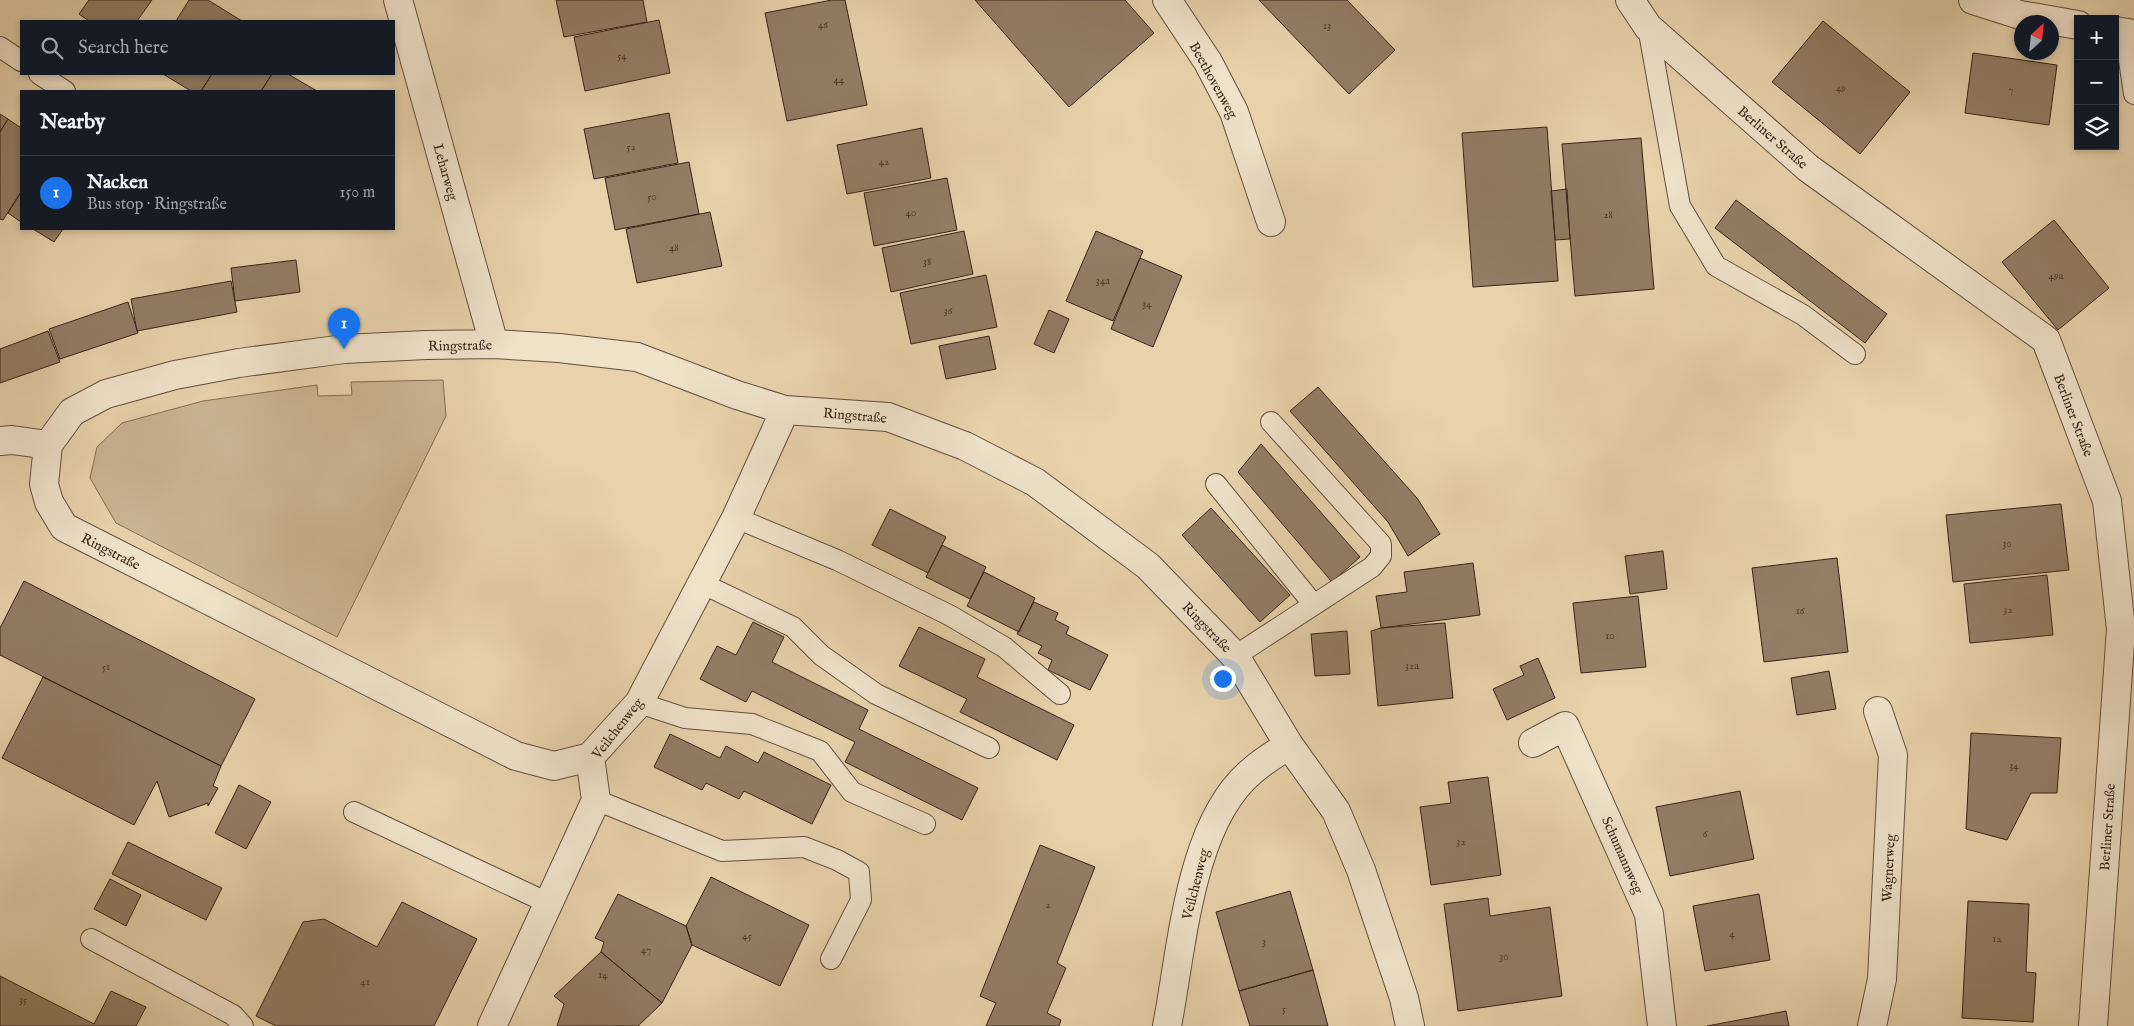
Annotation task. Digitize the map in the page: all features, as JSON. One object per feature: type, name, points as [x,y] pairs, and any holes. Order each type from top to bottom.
[{"type":"street","name":"Leharweg","points":[[398,0],[494,344]]},
{"type":"street","name":"Beethovenweg","points":[[1167,0],[1208,62],[1234,112],[1271,222]]},
{"type":"street","name":"Berliner Straße","points":[[1630,0],[1648,27],[1808,168],[2046,340],[2107,500],[2120,629],[2093,1026]]},
{"type":"street","points":[[1973,0],[2020,15],[2074,24]]},
{"type":"street","name":"Ringstraße","points":[[590,757],[554,766],[516,756],[64,527],[49,502],[44,484],[48,445],[72,412],[106,394],[175,375],[239,363],[344,349],[494,344],[559,348],[637,357],[737,395],[785,410],[888,417],[966,446],[1035,482],[1148,566],[1235,656],[1289,745],[1336,811],[1362,870],[1404,998],[1410,1026]]},
{"type":"street","name":"Veilchenweg","points":[[596,800],[590,757],[639,703],[736,518],[785,410]]},
{"type":"street","points":[[0,441],[12,440],[48,445]]},
{"type":"street","name":"Wagnerweg","points":[[1872,1026],[1882,979],[1893,755],[1878,711]]},
{"type":"street","name":"Schumannweg","points":[[1533,743],[1565,726],[1649,914],[1662,1026]]},
{"type":"street","name":"Veilchenweg","points":[[1167,1026],[1187,908],[1203,848],[1226,800],[1251,772],[1289,745]]},
{"type":"street","points":[[492,1026],[596,800]]},
{"type":"lane","points":[[1648,27],[1680,206],[1716,266],[1803,315],[1855,354]]},
{"type":"lane","points":[[2125,33],[2134,94]]},
{"type":"lane","points":[[0,47],[20,60]]},
{"type":"lane","points":[[41,75],[63,90]]},
{"type":"lane","points":[[1235,656],[1372,567],[1381,556],[1381,544],[1271,422]]},
{"type":"lane","points":[[1216,484],[1314,605]]},
{"type":"lane","points":[[736,518],[837,560],[949,615],[1004,647],[1060,694]]},
{"type":"lane","points":[[701,583],[793,627],[821,655],[876,694],[989,748]]},
{"type":"lane","points":[[639,703],[685,718],[752,724],[820,751],[852,792],[925,824]]},
{"type":"lane","points":[[596,800],[722,851],[804,847],[837,860],[859,872],[861,900],[831,959]]},
{"type":"lane","points":[[354,812],[548,904]]},
{"type":"lane","points":[[91,939],[233,1014],[243,1026]]},
{"type":"shaded area","points":[[443,380],[446,416],[337,637],[116,523],[90,478],[97,447],[122,423],[203,401],[317,385],[318,396],[352,395],[351,382]]},
{"type":"building","points":[[89,0],[152,0],[138,20],[88,20],[79,14]]},
{"type":"building","points":[[189,0],[208,0],[240,20],[177,20]]},
{"type":"building","points":[[556,0],[643,0],[647,22],[564,37]]},
{"type":"building","points":[[832,0],[845,0],[867,105],[787,121],[765,13]]},
{"type":"building","points":[[975,0],[1125,0],[1154,33],[1069,107]]},
{"type":"building","points":[[1259,0],[1347,0],[1395,50],[1349,94]]},
{"type":"building","points":[[659,20],[670,73],[585,91],[574,37]]},
{"type":"building","points":[[1823,21],[1910,92],[1860,154],[1772,82]]},
{"type":"building","points":[[1973,53],[2057,65],[2049,125],[1965,113]]},
{"type":"building","points":[[165,75],[211,75],[202,90],[189,90]]},
{"type":"building","points":[[211,75],[271,75],[262,90],[202,90]]},
{"type":"building","points":[[271,75],[290,75],[315,90],[262,90]]},
{"type":"building","points":[[669,113],[678,163],[594,179],[584,129]]},
{"type":"building","points":[[0,114],[8,119],[0,132]]},
{"type":"building","points":[[8,119],[20,127],[20,194],[3,220],[0,219],[0,132]]},
{"type":"building","points":[[1547,127],[1558,281],[1473,287],[1462,133]]},
{"type":"building","points":[[922,128],[931,178],[847,194],[837,145]]},
{"type":"building","points":[[1641,138],[1654,289],[1575,296],[1562,144]]},
{"type":"building","points":[[689,162],[699,214],[615,230],[605,178]]},
{"type":"building","points":[[947,178],[957,230],[874,246],[864,193]]},
{"type":"building","points":[[1567,189],[1570,239],[1555,240],[1551,191]]},
{"type":"building","points":[[20,194],[20,221],[8,213]]},
{"type":"building","points":[[1736,200],[1887,314],[1865,343],[1715,228]]},
{"type":"building","points":[[710,212],[722,266],[637,283],[626,229]]},
{"type":"building","points":[[2054,220],[2109,288],[2058,330],[2002,262]]},
{"type":"building","points":[[35,230],[62,230],[54,242]]},
{"type":"building","points":[[964,231],[973,274],[891,292],[882,248]]},
{"type":"building","points":[[1096,231],[1143,251],[1113,321],[1066,301]]},
{"type":"building","points":[[1140,258],[1182,276],[1153,347],[1111,329]]},
{"type":"building","points":[[296,260],[300,292],[235,301],[231,268]]},
{"type":"building","points":[[986,275],[997,327],[911,344],[900,293]]},
{"type":"building","points":[[231,281],[237,312],[137,331],[131,299]]},
{"type":"building","points":[[128,302],[138,333],[60,359],[49,329]]},
{"type":"building","points":[[1049,310],[1069,319],[1054,353],[1034,344]]},
{"type":"building","points":[[48,331],[60,362],[0,383],[0,349]]},
{"type":"building","points":[[989,336],[996,369],[946,379],[939,346]]},
{"type":"building","points":[[1318,387],[1417,498],[1440,534],[1408,556],[1388,522],[1290,411]]},
{"type":"building","points":[[1261,444],[1360,557],[1332,582],[1238,472]]},
{"type":"building","points":[[2061,504],[2069,570],[1953,582],[1946,515]]},
{"type":"building","points":[[1211,508],[1290,595],[1260,622],[1182,535]]},
{"type":"building","points":[[890,509],[946,537],[928,573],[872,545]]},
{"type":"building","points":[[942,545],[986,567],[970,599],[926,577]]},
{"type":"building","points":[[1663,551],[1667,589],[1630,594],[1625,556]]},
{"type":"building","points":[[1837,558],[1848,652],[1764,662],[1752,568]]},
{"type":"building","points":[[1473,563],[1480,615],[1381,628],[1376,596],[1407,592],[1404,572]]},
{"type":"building","points":[[984,572],[1035,598],[1019,632],[967,606]]},
{"type":"building","points":[[2047,575],[2053,635],[1970,643],[1964,584]]},
{"type":"building","points":[[24,581],[255,699],[221,766],[0,655],[0,628]]},
{"type":"building","points":[[1638,596],[1646,667],[1581,673],[1573,603]]},
{"type":"building","points":[[1034,602],[1058,613],[1055,620],[1069,627],[1066,634],[1108,655],[1090,690],[1048,670],[1052,660],[1038,653],[1042,646],[1017,634]]},
{"type":"building","points":[[753,622],[784,637],[772,662],[868,710],[859,729],[978,788],[962,820],[845,762],[855,742],[752,691],[746,702],[700,679],[717,646],[736,655]]},
{"type":"building","points":[[1445,623],[1453,698],[1378,706],[1371,631],[1381,628]]},
{"type":"building","points":[[919,627],[985,659],[977,677],[1074,725],[1057,760],[960,712],[967,699],[899,666]]},
{"type":"building","points":[[1347,631],[1350,674],[1315,676],[1311,634]]},
{"type":"building","points":[[1538,658],[1555,698],[1507,720],[1493,689],[1524,675],[1520,666]]},
{"type":"building","points":[[1829,671],[1836,709],[1797,715],[1791,678]]},
{"type":"building","points":[[43,677],[221,766],[213,786],[218,788],[208,806],[208,803],[169,817],[157,781],[134,825],[2,758]]},
{"type":"building","points":[[1971,733],[2061,738],[2057,793],[2031,793],[2007,840],[1966,829]]},
{"type":"building","points":[[670,734],[720,758],[726,746],[758,763],[764,752],[831,785],[812,824],[744,791],[739,799],[706,783],[702,790],[654,767]]},
{"type":"building","points":[[1488,777],[1501,875],[1431,885],[1420,807],[1451,803],[1448,782]]},
{"type":"building","points":[[239,785],[271,802],[246,849],[215,833]]},
{"type":"building","points":[[1740,791],[1754,859],[1670,876],[1656,807]]},
{"type":"building","points":[[128,842],[222,888],[206,920],[112,874]]},
{"type":"building","points":[[1040,845],[1095,867],[1057,963],[1066,968],[1047,1013],[1061,1020],[1059,1026],[986,1026],[996,1003],[980,996]]},
{"type":"building","points":[[711,877],[809,925],[780,986],[692,945],[686,926]]},
{"type":"building","points":[[110,879],[141,895],[126,926],[94,909]]},
{"type":"building","points":[[1290,891],[1313,970],[1239,991],[1216,912]]},
{"type":"building","points":[[618,894],[686,926],[692,945],[662,1003],[601,952],[604,942],[595,938]]},
{"type":"building","points":[[1759,894],[1770,960],[1705,971],[1693,906]]},
{"type":"building","points":[[1488,898],[1490,916],[1550,907],[1562,996],[1458,1011],[1444,904]]},
{"type":"building","points":[[1968,901],[2029,904],[2026,972],[2036,973],[2033,1022],[1962,1018]]},
{"type":"building","points":[[402,902],[477,939],[434,1026],[276,1026],[256,1016],[303,922],[324,919],[377,947]]},
{"type":"building","points":[[601,952],[662,1003],[638,1026],[557,1026],[564,1004],[554,996]]},
{"type":"building","points":[[1313,970],[1328,1026],[1250,1026],[1239,991]]},
{"type":"building","points":[[0,976],[94,1024],[111,991],[146,1007],[136,1026],[0,1026]]},
{"type":"building","points":[[1786,1011],[1789,1026],[1707,1026]]},
{"type":"place","name":"Nacken","points":[[344,349]]}]
